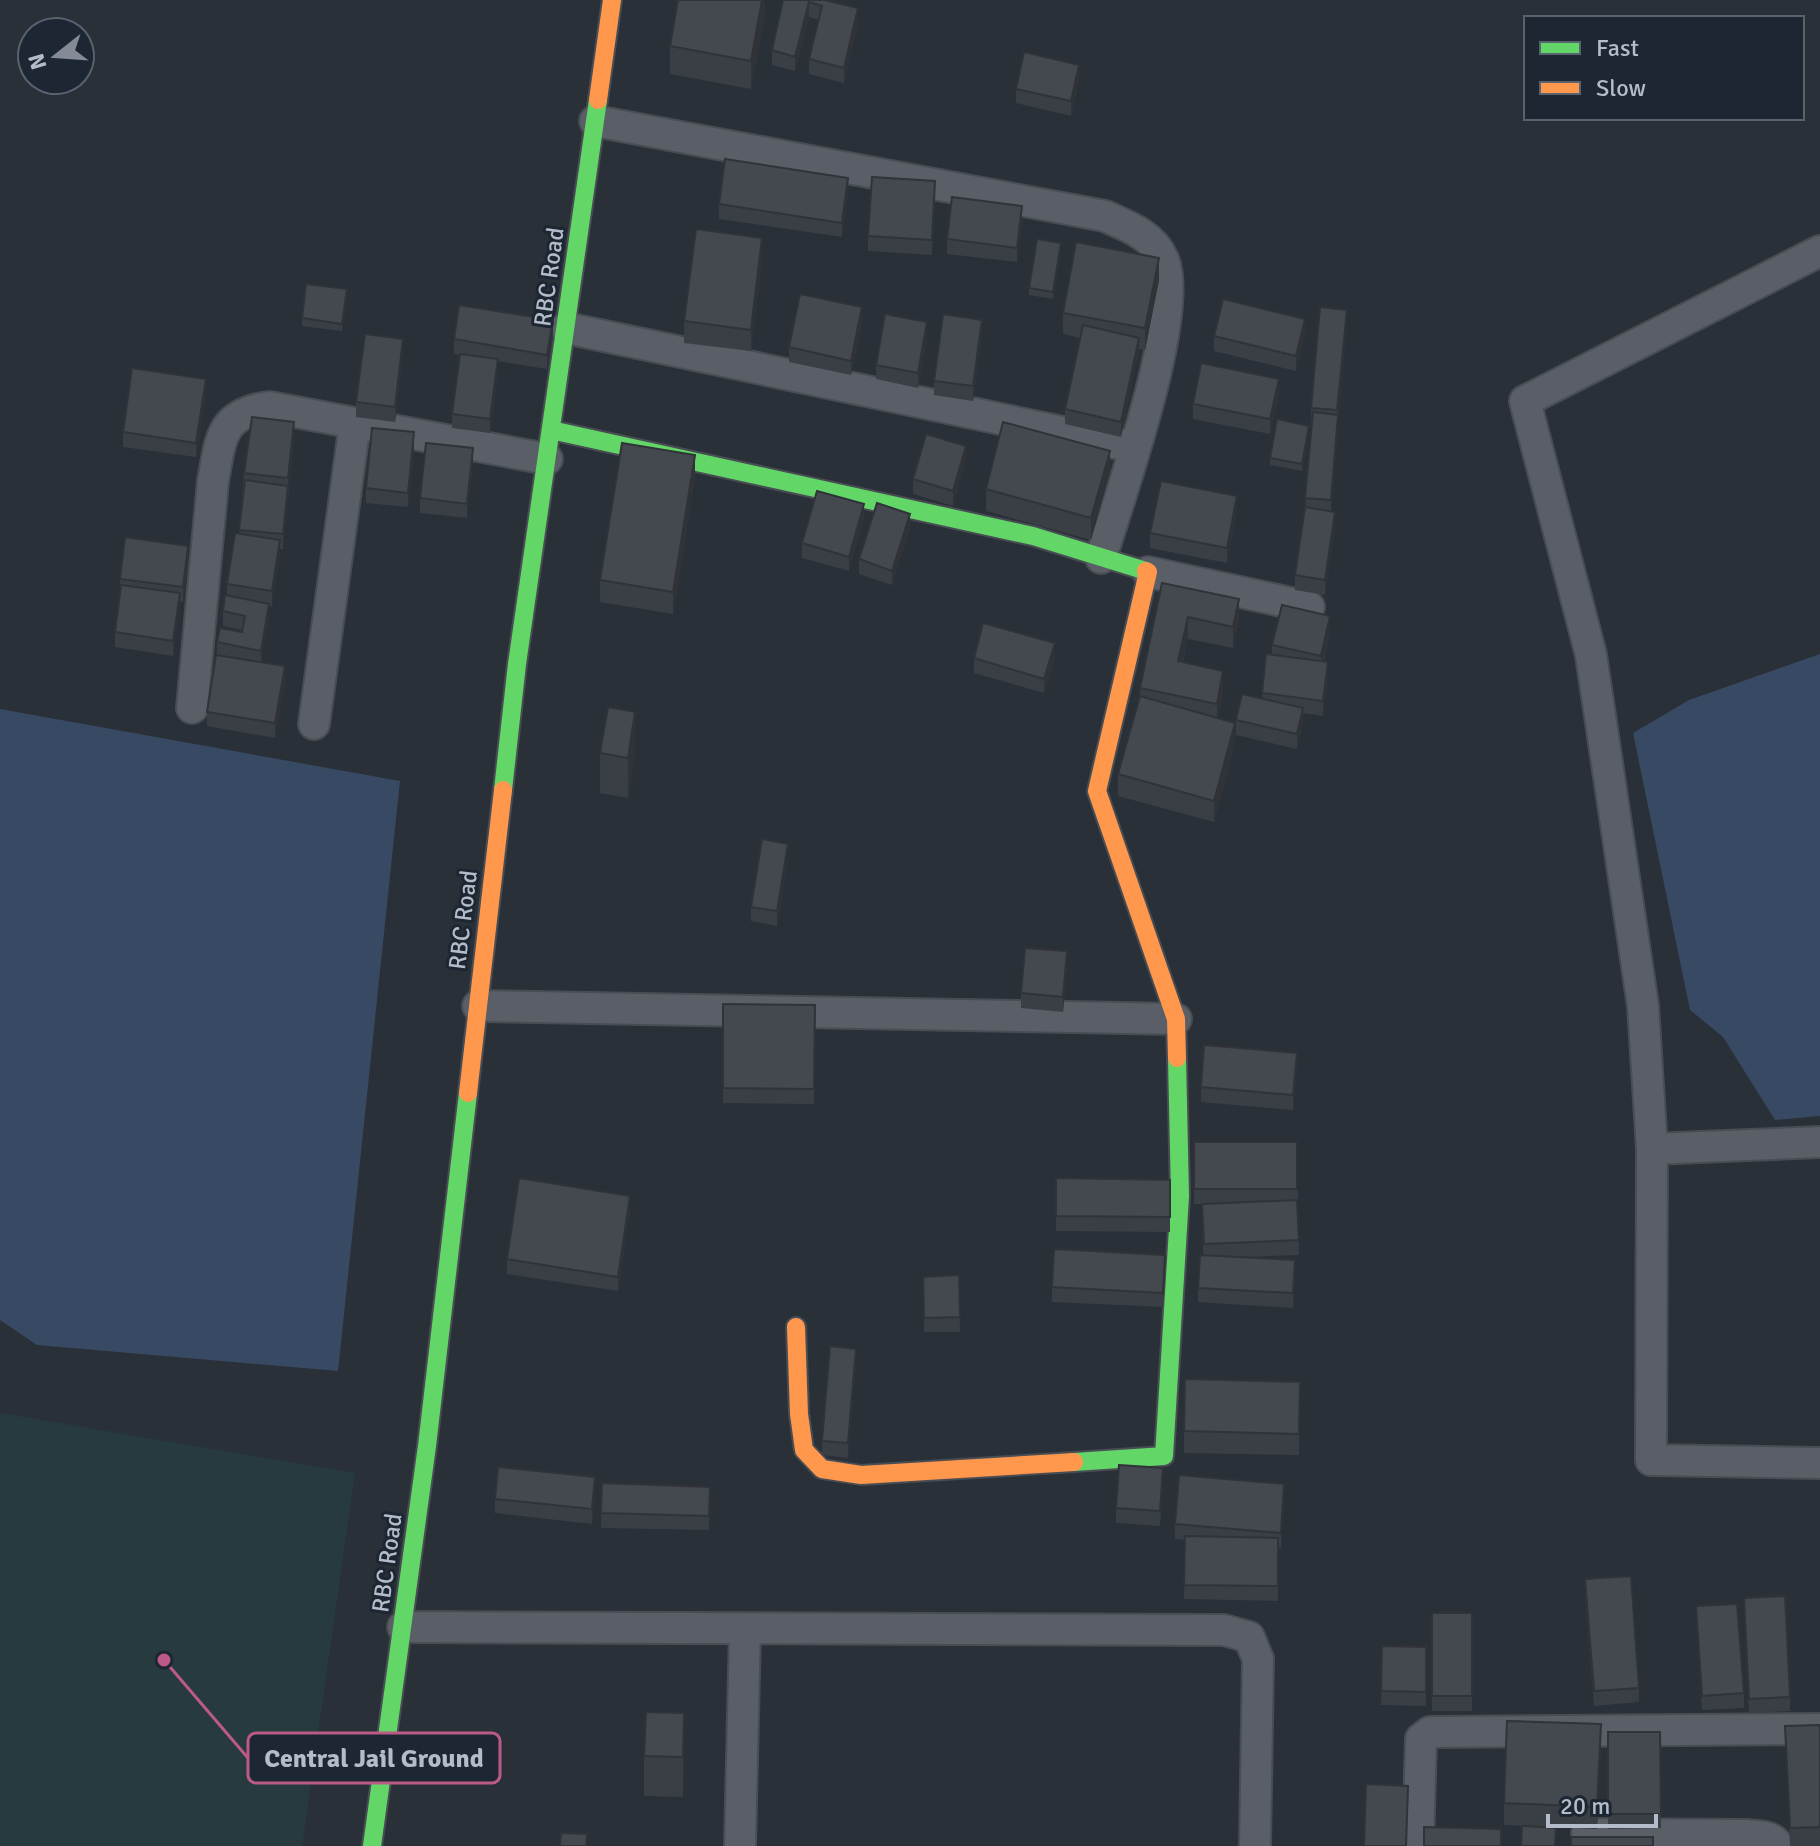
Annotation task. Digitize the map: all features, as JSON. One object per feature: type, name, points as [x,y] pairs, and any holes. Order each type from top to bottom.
[{"type":"street","name":"RBC Road","points":[[372,1846],[427,1446],[517,664],[612,0]]},
{"type":"street","points":[[595,121],[1105,216],[1137,230],[1150,241],[1163,256],[1169,300],[1161,347],[1101,558]]},
{"type":"street","points":[[1820,251],[1525,401],[1591,655],[1643,1006],[1652,1149],[1651,1460],[1820,1463]]},
{"type":"street","points":[[566,328],[1134,447]]},
{"type":"street","points":[[192,708],[213,481],[220,447],[231,421],[245,410],[269,407],[355,423],[549,444],[1033,536],[1148,572],[1309,607]]},
{"type":"street","points":[[314,724],[355,423]]},
{"type":"street","points":[[796,1327],[799,1414],[804,1450],[822,1469],[861,1475],[1164,1456],[1180,1196],[1176,1019],[1097,791],[1148,572]]},
{"type":"street","points":[[478,1006],[1176,1019]]},
{"type":"street","points":[[1652,1149],[1820,1142]]},
{"type":"street","points":[[403,1627],[1224,1630],[1249,1637],[1258,1659],[1255,1846]]},
{"type":"street","points":[[740,1846],[745,1629]]},
{"type":"street","points":[[1418,1846],[1421,1739],[1430,1732],[1820,1729]]},
{"type":"street","points":[[1587,1834],[1764,1836],[1778,1846]]},
{"type":"green space","points":[[0,1413],[355,1473],[302,1846],[0,1846]]},
{"type":"water","points":[[1820,654],[1820,1116],[1775,1120],[1723,1037],[1690,1010],[1633,733],[1689,700]]},
{"type":"water","points":[[0,709],[400,781],[338,1371],[37,1345],[0,1320]]},
{"type":"building","points":[[678,0],[762,0],[751,61],[670,46]]},
{"type":"building","points":[[783,0],[825,0],[858,8],[844,68],[809,59],[822,6],[809,2],[795,57],[772,50]]},
{"type":"building","points":[[1024,52],[1079,65],[1071,101],[1016,89]]},
{"type":"building","points":[[725,159],[848,178],[842,223],[719,204]]},
{"type":"building","points":[[872,177],[935,181],[932,240],[868,236]]},
{"type":"building","points":[[952,197],[1022,206],[1017,248],[947,239]]},
{"type":"building","points":[[696,229],[762,238],[751,330],[684,321]]},
{"type":"building","points":[[1037,239],[1061,243],[1053,292],[1029,288]]},
{"type":"building","points":[[1076,242],[1159,258],[1145,328],[1063,313]]},
{"type":"building","points":[[306,284],[347,289],[342,324],[302,318]]},
{"type":"building","points":[[800,294],[862,307],[851,361],[789,347]]},
{"type":"building","points":[[1223,299],[1305,319],[1296,356],[1214,336]]},
{"type":"building","points":[[459,305],[553,320],[547,355],[454,339]]},
{"type":"building","points":[[1320,307],[1347,310],[1337,410],[1311,408]]},
{"type":"building","points":[[885,314],[927,322],[918,373],[876,365]]},
{"type":"building","points":[[943,314],[982,320],[973,386],[934,381]]},
{"type":"building","points":[[1083,325],[1139,338],[1121,422],[1065,409]]},
{"type":"building","points":[[365,334],[403,339],[395,407],[356,402]]},
{"type":"building","points":[[460,354],[498,359],[490,419],[452,414]]},
{"type":"building","points":[[1201,363],[1279,379],[1270,419],[1193,404]]},
{"type":"building","points":[[132,368],[206,379],[196,443],[123,432]]},
{"type":"building","points":[[1313,412],[1338,415],[1331,500],[1305,498]]},
{"type":"building","points":[[252,417],[294,422],[288,478],[244,473]]},
{"type":"building","points":[[1277,419],[1309,426],[1302,464],[1270,458]]},
{"type":"building","points":[[1003,422],[1110,451],[1091,518],[986,489]]},
{"type":"building","points":[[372,428],[414,432],[408,493],[366,488]]},
{"type":"building","points":[[926,434],[966,446],[953,491],[913,479]]},
{"type":"building","points":[[426,443],[473,448],[467,504],[420,498]]},
{"type":"building","points":[[622,443],[695,455],[673,592],[600,580]]},
{"type":"building","points":[[245,480],[288,486],[283,534],[239,530]]},
{"type":"building","points":[[1161,481],[1237,496],[1227,548],[1150,533]]},
{"type":"building","points":[[817,491],[864,504],[849,557],[802,543]]},
{"type":"building","points":[[877,503],[910,514],[892,571],[859,559]]},
{"type":"building","points":[[1305,507],[1335,512],[1325,580],[1295,575]]},
{"type":"building","points":[[235,533],[280,540],[272,591],[227,584]]},
{"type":"building","points":[[125,537],[188,546],[183,587],[120,579]]},
{"type":"building","points":[[1162,583],[1239,599],[1233,627],[1188,617],[1178,661],[1223,671],[1217,704],[1140,688]]},
{"type":"building","points":[[121,585],[180,593],[173,641],[115,632]]},
{"type":"building","points":[[225,595],[269,604],[261,651],[217,642],[220,628],[242,632],[245,616],[223,611]]},
{"type":"building","points":[[1282,605],[1330,616],[1321,656],[1272,645]]},
{"type":"building","points":[[983,623],[1055,643],[1044,679],[974,658]]},
{"type":"building","points":[[1266,654],[1328,662],[1323,701],[1262,693]]},
{"type":"building","points":[[216,655],[285,666],[275,723],[207,712]]},
{"type":"building","points":[[1242,694],[1303,708],[1297,734],[1236,720]]},
{"type":"building","points":[[1140,696],[1235,723],[1214,801],[1118,774]]},
{"type":"building","points":[[608,707],[635,712],[628,758],[600,753]]},
{"type":"building","points":[[762,839],[788,844],[777,911],[751,907]]},
{"type":"building","points":[[1025,948],[1067,951],[1063,997],[1021,993]]},
{"type":"building","points":[[723,1004],[815,1005],[814,1089],[723,1088]]},
{"type":"building","points":[[1204,1045],[1297,1053],[1293,1095],[1201,1087]]},
{"type":"building","points":[[1194,1142],[1297,1142],[1297,1189],[1194,1189]]},
{"type":"building","points":[[519,1178],[630,1196],[618,1277],[507,1259]]},
{"type":"building","points":[[1056,1178],[1170,1180],[1170,1217],[1056,1216]]},
{"type":"building","points":[[1297,1200],[1299,1240],[1204,1244],[1202,1204]]},
{"type":"building","points":[[1054,1249],[1165,1255],[1163,1293],[1052,1287]]},
{"type":"building","points":[[1200,1255],[1295,1260],[1293,1293],[1198,1288]]},
{"type":"building","points":[[959,1275],[960,1317],[924,1318],[923,1277]]},
{"type":"building","points":[[830,1346],[856,1349],[848,1443],[822,1441]]},
{"type":"building","points":[[1185,1379],[1300,1382],[1299,1434],[1184,1431]]},
{"type":"building","points":[[1119,1465],[1163,1468],[1160,1511],[1116,1508]]},
{"type":"building","points":[[498,1467],[595,1477],[592,1509],[495,1499]]},
{"type":"building","points":[[1179,1475],[1284,1484],[1281,1533],[1175,1524]]},
{"type":"building","points":[[602,1483],[710,1487],[709,1516],[601,1513]]},
{"type":"building","points":[[1185,1536],[1278,1538],[1278,1586],[1184,1585]]},
{"type":"building","points":[[1631,1576],[1639,1688],[1594,1691],[1585,1579]]},
{"type":"building","points":[[1785,1596],[1790,1697],[1749,1699],[1744,1598]]},
{"type":"building","points":[[1737,1604],[1744,1693],[1702,1696],[1696,1606]]},
{"type":"building","points":[[1432,1613],[1472,1613],[1472,1696],[1432,1696]]},
{"type":"building","points":[[1382,1646],[1426,1647],[1426,1692],[1381,1691]]},
{"type":"building","points":[[646,1712],[684,1713],[683,1757],[644,1756]]},
{"type":"building","points":[[1507,1721],[1601,1724],[1597,1807],[1504,1803]]},
{"type":"building","points":[[1820,1725],[1820,1827],[1790,1828],[1785,1726]]},
{"type":"building","points":[[1608,1732],[1660,1732],[1661,1814],[1608,1814]]},
{"type":"building","points":[[1366,1784],[1408,1786],[1406,1846],[1364,1846]]},
{"type":"building","points":[[1522,1826],[1556,1828],[1555,1846],[1521,1846]]},
{"type":"building","points":[[1424,1827],[1501,1829],[1501,1846],[1424,1846]]},
{"type":"building","points":[[561,1833],[587,1834],[586,1846],[560,1846]]},
{"type":"building","points":[[1571,1837],[1653,1837],[1653,1846],[1571,1846]]},
{"type":"traffic: fast","points":[[503,790],[517,664],[598,100]]},
{"type":"traffic: fast","points":[[551,430],[1033,536],[1146,571]]},
{"type":"traffic: fast","points":[[1074,1462],[1164,1456],[1180,1196],[1177,1058]]},
{"type":"traffic: fast","points":[[372,1846],[427,1446],[468,1093]]},
{"type":"traffic: slow","points":[[598,100],[612,0]]},
{"type":"traffic: slow","points":[[1146,571],[1097,791],[1176,1019],[1177,1058]]},
{"type":"traffic: slow","points":[[468,1093],[503,790]]},
{"type":"traffic: slow","points":[[796,1327],[799,1414],[804,1450],[822,1469],[861,1475],[1074,1462]]},
{"type":"place","name":"Central Jail Ground","points":[[164,1660]]}]
